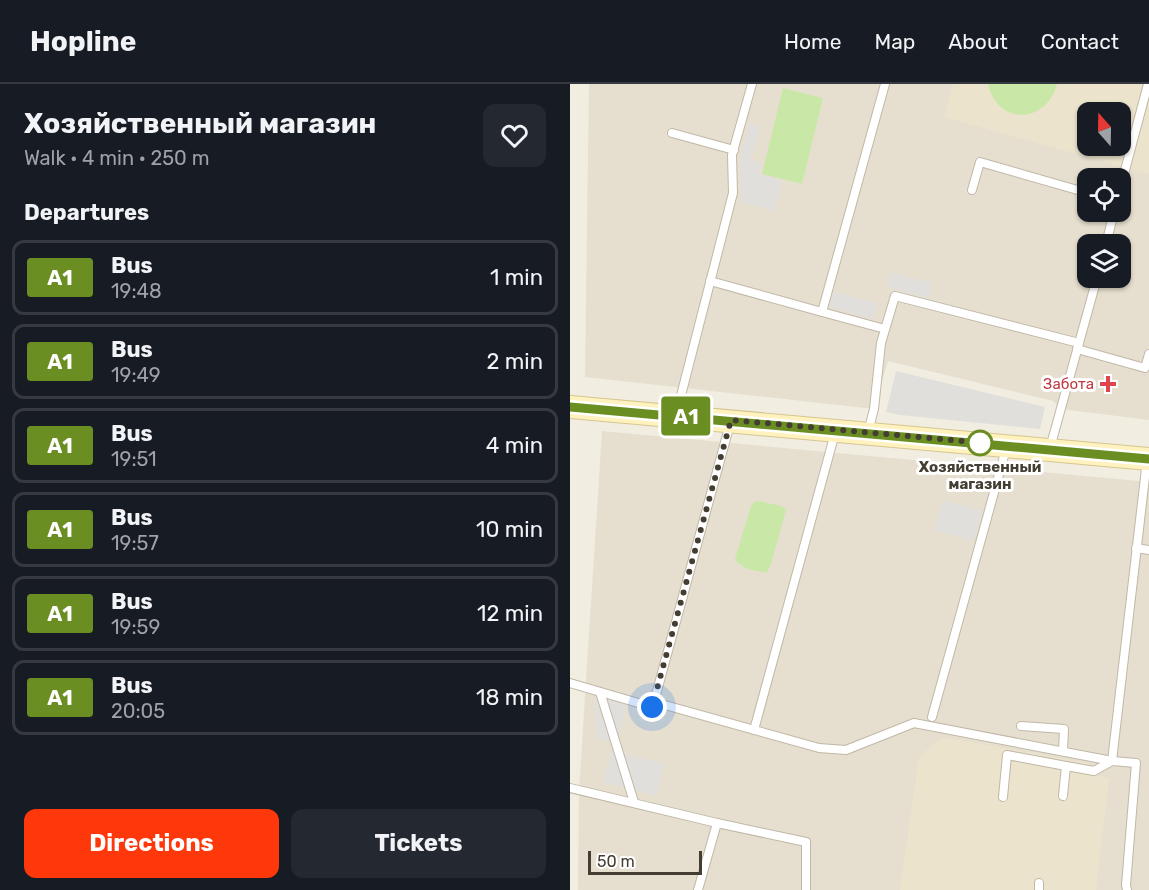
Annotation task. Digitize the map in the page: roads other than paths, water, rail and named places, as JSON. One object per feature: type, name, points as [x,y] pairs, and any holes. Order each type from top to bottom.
[{"type":"street","points":[[570,407],[1148,459]]},
{"type":"lane","points":[[676,415],[733,193],[732,155],[752,84]]},
{"type":"lane","points":[[822,312],[885,84]]},
{"type":"lane","points":[[1126,168],[1148,84]]},
{"type":"lane","points":[[672,133],[734,150]]},
{"type":"lane","points":[[972,190],[980,162],[1077,190]]},
{"type":"lane","points":[[710,281],[885,329]]},
{"type":"lane","points":[[1049,450],[1094,288]]},
{"type":"lane","points":[[868,433],[874,409],[881,343],[895,296],[1078,346],[1145,368],[1149,354]]},
{"type":"lane","points":[[570,683],[652,707],[731,420]]},
{"type":"lane","points":[[754,730],[836,430]]},
{"type":"lane","points":[[932,717],[1008,445]]},
{"type":"lane","points":[[1112,761],[1148,459]]},
{"type":"lane","points":[[1136,548],[1149,550]]},
{"type":"lane","points":[[600,692],[634,802]]},
{"type":"lane","points":[[654,702],[819,748],[846,750],[914,723],[1112,761],[1136,763],[1126,885],[1128,890]]},
{"type":"lane","points":[[1021,726],[1064,729],[1063,751]]},
{"type":"lane","points":[[1003,797],[1007,755],[1094,771],[1112,761]]},
{"type":"lane","points":[[1063,796],[1066,766]]},
{"type":"lane","points":[[570,788],[806,842],[806,890]]},
{"type":"lane","points":[[698,890],[717,823]]},
{"type":"place","name":"Забота","points":[[1108,384]]},
{"type":"place","name":"Хозяйственный магазин","points":[[980,443]]}]
